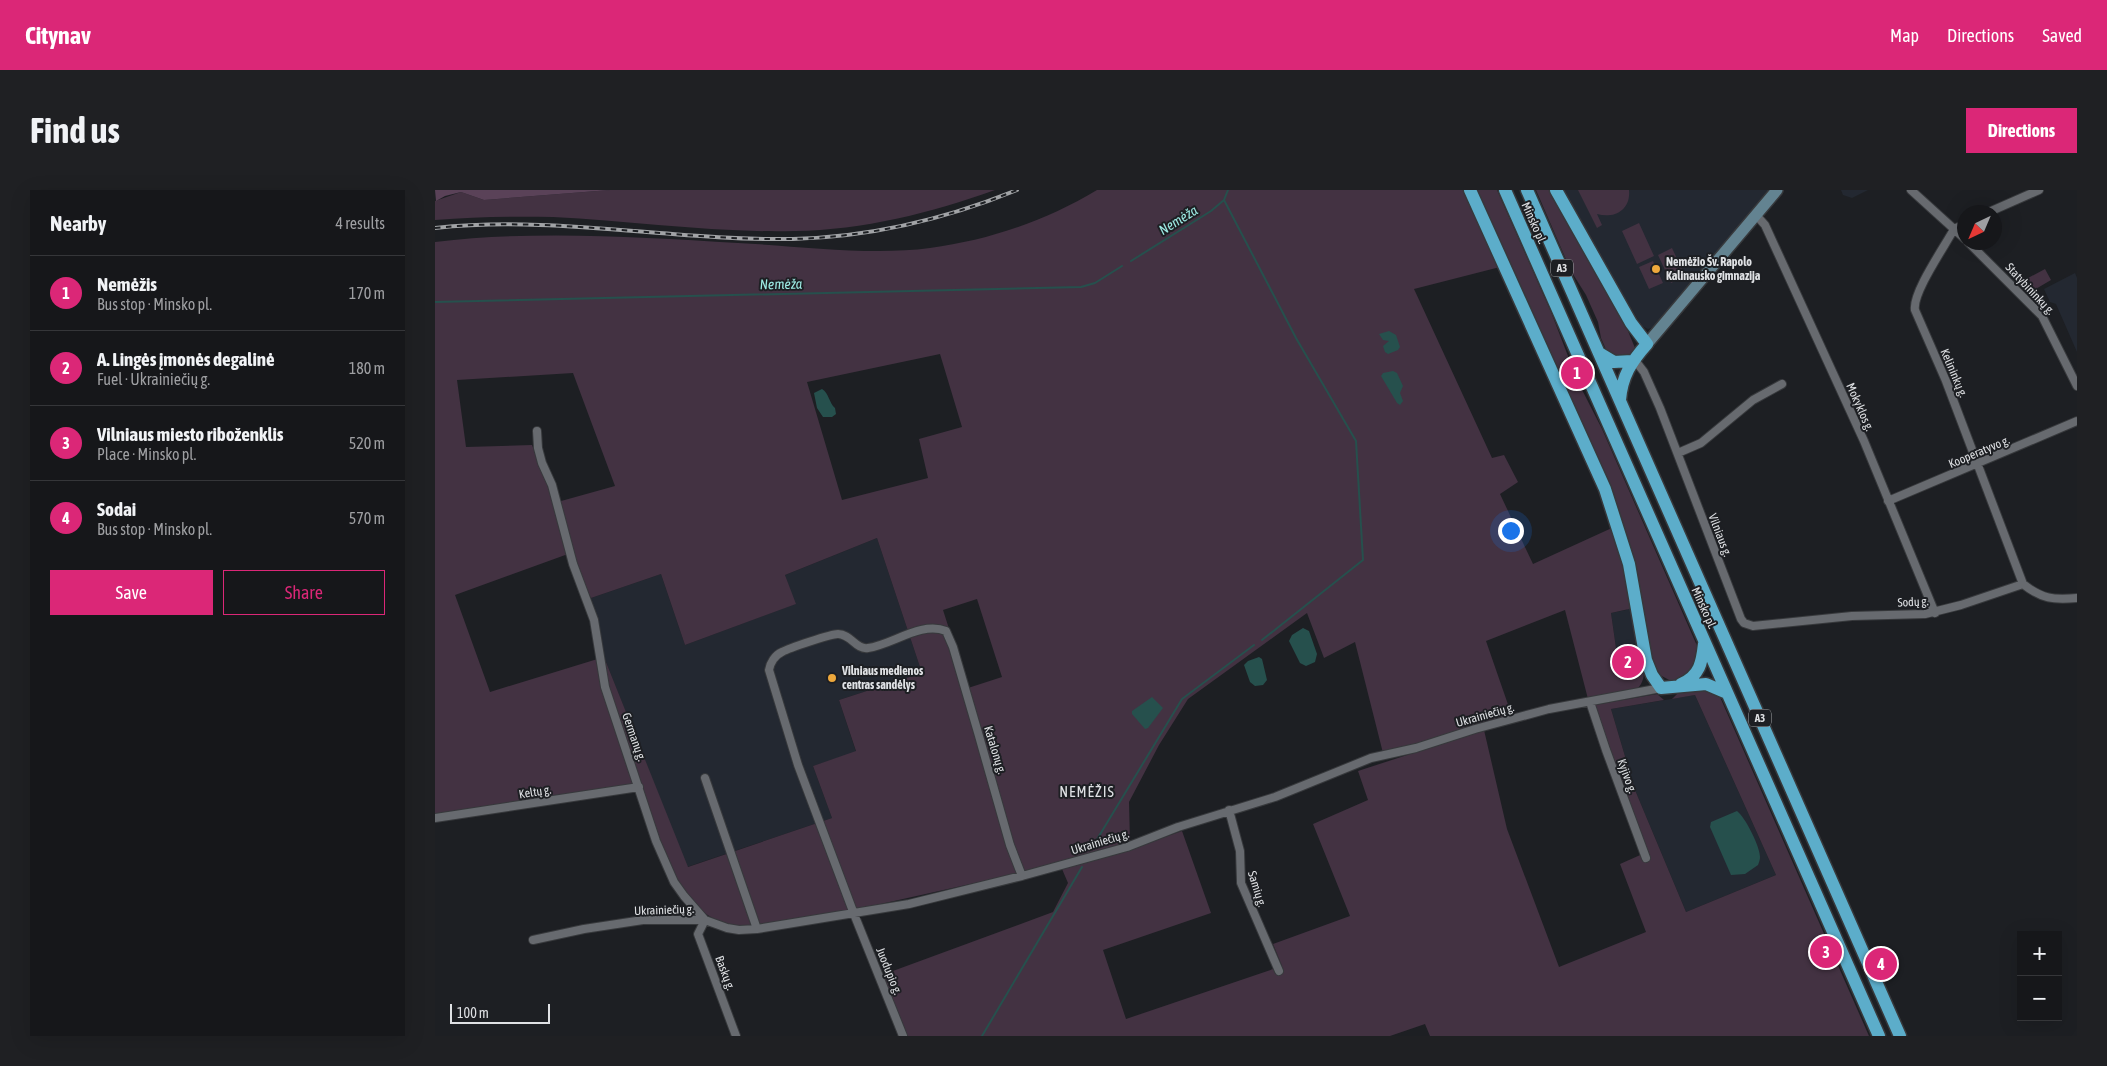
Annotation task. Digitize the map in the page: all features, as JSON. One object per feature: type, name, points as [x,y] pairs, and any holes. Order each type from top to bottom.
[{"type":"highway","points":[[1469,190],[1605,489],[1629,564],[1646,660],[1652,675],[1661,688],[1706,684],[1727,693]]},
{"type":"highway","name":"Minsko pl.","points":[[1505,190],[1879,1036]]},
{"type":"highway","name":"Minsko pl.","points":[[1527,190],[1900,1036]]},
{"type":"highway","points":[[1556,190],[1631,323],[1647,344],[1633,360],[1623,380],[1620,400]]},
{"type":"highway","points":[[1599,353],[1614,362],[1633,360]]},
{"type":"highway","points":[[1679,685],[1693,678],[1699,670],[1702,663],[1704,641]]},
{"type":"main road","points":[[1647,344],[1777,190]]},
{"type":"street","points":[[1911,190],[1957,232]]},
{"type":"street","points":[[2002,206],[2039,190]]},
{"type":"street","name":"Mokyklos g.","points":[[1756,215],[1765,225],[1855,423],[1935,613]]},
{"type":"street","name":"Kelininkų g.","points":[[1954,229],[1923,283],[1914,305],[1979,464],[2023,584]]},
{"type":"street","name":"Statybininkų g.","points":[[1976,250],[2042,316],[2077,386]]},
{"type":"street","name":"Vilniaus g.","points":[[1633,360],[1644,372],[1678,453],[1744,623]]},
{"type":"street","points":[[1678,453],[1701,442],[1753,400],[1782,384]]},
{"type":"street","name":"Kooperatyvo g.","points":[[1888,501],[2077,421]]},
{"type":"street","name":"Germanų g.","points":[[537,431],[538,448],[552,485],[569,549],[594,620],[605,687],[639,787],[668,870],[684,896],[705,920]]},
{"type":"street","points":[[2023,584],[2042,597],[2053,599],[2077,598]]},
{"type":"street","name":"Sodų g.","points":[[1744,623],[1753,626],[1852,616],[1935,613],[2023,584]]},
{"type":"street","name":"Juodupio g.","points":[[903,1036],[854,914],[798,765],[769,670],[773,660],[781,652],[838,634],[852,639],[858,647],[865,649],[882,645],[923,629],[946,631]]},
{"type":"street","name":"Katalonų g.","points":[[946,631],[953,647],[1010,846],[1022,876]]},
{"type":"street","name":"Ukrainiečių g.","points":[[533,940],[584,929],[643,920],[705,920],[727,928],[739,930],[757,929],[909,904],[1127,847],[1178,827],[1275,796],[1371,758],[1415,748],[1549,709],[1661,688]]},
{"type":"street","name":"Kyjivo g.","points":[[1590,702],[1605,750],[1645,858]]},
{"type":"street","points":[[705,778],[757,929]]},
{"type":"street","name":"Keltų g.","points":[[435,818],[639,787]]},
{"type":"street","name":"Samių g.","points":[[1229,810],[1240,851],[1241,883],[1279,971]]},
{"type":"street","name":"Baskų g.","points":[[705,920],[698,934],[736,1036]]},
{"type":"shaded area","points":[[435,190],[610,190],[484,200],[461,192],[445,196],[436,201]]},
{"type":"shaded area","points":[[610,190],[995,190],[897,219],[820,230],[704,229],[553,217],[435,220],[435,201],[461,192],[484,200]]},
{"type":"shaded area","points":[[1097,190],[1464,190],[1500,267],[1414,289],[1492,458],[1504,455],[1518,482],[1500,494],[1533,564],[1614,527],[1632,604],[1629,609],[1611,613],[1619,669],[1644,667],[1643,679],[1637,689],[1588,699],[1565,610],[1486,641],[1512,716],[1383,753],[1355,642],[1324,658],[1307,613],[1188,699],[1159,745],[1129,802],[1130,842],[1011,875],[858,909],[745,927],[722,922],[702,911],[687,895],[674,876],[664,854],[642,787],[435,815],[435,242],[473,238],[548,235],[625,237],[834,250],[907,250],[974,240],[1017,228]],"holes":[[[940,354],[962,427],[919,439],[928,478],[842,500],[807,382]],[[573,373],[615,486],[554,503],[532,445],[466,447],[457,380]],[[877,538],[922,673],[839,700],[856,751],[813,766],[832,818],[688,867],[604,657],[490,692],[455,595],[568,554],[591,598],[661,574],[685,645],[796,604],[785,575]],[[977,599],[1002,677],[968,688],[943,610]]]},
{"type":"shaded area","points":[[1475,190],[1497,190],[1551,312],[1578,382],[1602,429],[1698,648],[1699,656],[1687,678],[1673,682],[1658,674],[1652,664],[1634,564],[1625,530],[1607,480]]},
{"type":"shaded area","points":[[1536,190],[1551,190],[1623,319],[1635,348],[1635,351],[1625,360],[1608,354],[1601,338],[1598,322],[1586,295],[1571,271]]},
{"type":"shaded area","name":"Nemėžio Šv. Rapolo Kalinausko gimnazija","points":[[1562,190],[1772,190],[1657,326],[1648,329],[1642,326],[1573,212]]},
{"type":"shaded area","points":[[1578,190],[1629,190],[1629,197],[1624,208],[1615,214],[1597,214],[1602,225],[1597,228]]},
{"type":"shaded area","points":[[1841,190],[1868,190],[1852,198],[1843,195]]},
{"type":"shaded area","points":[[1639,223],[1654,256],[1637,264],[1622,231]]},
{"type":"shaded area","points":[[1672,248],[1685,276],[1671,283],[1658,255]]},
{"type":"shaded area","points":[[1653,261],[1663,283],[1649,289],[1639,267]]},
{"type":"shaded area","points":[[2045,269],[2051,280],[2034,290],[2028,278]]},
{"type":"shaded area","points":[[2075,273],[2077,278],[2077,352],[2056,304],[2050,302],[2044,289]]},
{"type":"shaded area","points":[[1389,331],[1396,335],[1400,347],[1398,350],[1388,354],[1383,346],[1389,341],[1383,340],[1379,334]]},
{"type":"shaded area","points":[[1393,371],[1397,373],[1403,386],[1400,393],[1403,401],[1400,405],[1381,376],[1383,373]]},
{"type":"shaded area","points":[[822,389],[835,408],[836,414],[832,417],[823,417],[817,408],[814,393]]},
{"type":"shaded area","points":[[877,538],[922,673],[839,700],[856,752],[813,766],[832,818],[687,867],[604,657],[591,598],[661,574],[685,645],[795,604],[785,575]]},
{"type":"shaded area","points":[[1632,604],[1644,667],[1619,669],[1611,613],[1626,610]]},
{"type":"shaded area","points":[[1303,628],[1309,631],[1317,654],[1315,662],[1306,666],[1300,663],[1289,641],[1292,635]]},
{"type":"shaded area","points":[[1259,657],[1262,659],[1267,680],[1263,685],[1255,686],[1250,682],[1244,665],[1248,661]]},
{"type":"shaded area","points":[[1706,688],[1720,697],[1869,1036],[1430,1036],[1425,1024],[1390,1036],[907,1036],[882,975],[1053,912],[1068,883],[1062,869],[1125,851],[1182,831],[1211,913],[1103,950],[1126,1019],[1282,966],[1273,944],[1350,916],[1313,824],[1368,800],[1358,771],[1484,730],[1507,829],[1559,967],[1646,932],[1620,864],[1647,852],[1594,705],[1657,694],[1664,700],[1611,709],[1635,790],[1686,912],[1776,875],[1695,695],[1672,699],[1679,692]]},
{"type":"shaded area","points":[[1695,695],[1776,875],[1686,912],[1635,790],[1611,709]]},
{"type":"shaded area","points":[[1152,697],[1163,708],[1148,728],[1145,729],[1132,714],[1132,711]]},
{"type":"shaded area","points":[[1737,811],[1744,819],[1758,846],[1760,858],[1758,865],[1745,874],[1731,875],[1710,827],[1711,822]]},
{"type":"waterway","name":"Nemėža","points":[[1131,261],[1211,211],[1224,200],[1228,190]]},
{"type":"waterway","points":[[1224,200],[1296,338],[1356,441],[1363,560],[1262,640]]},
{"type":"waterway","name":"Nemėža","points":[[435,302],[1081,287],[1095,283],[1122,266]]},
{"type":"waterway","points":[[1093,846],[1182,699],[1254,645]]},
{"type":"waterway","points":[[982,1036],[1082,867]]},
{"type":"railway","points":[[435,228],[480,225],[570,226],[748,239],[822,238],[907,225],[963,210],[1017,190]]},
{"type":"place","name":"Nemėžio Šv. Rapolo Kalinausko gimnazija","points":[[1656,269]]},
{"type":"place","name":"Nemėžis","points":[[1577,373]]},
{"type":"place","name":"A. Lingės įmonės degalinė","points":[[1628,662]]},
{"type":"place","name":"Vilniaus medienos centras sandėlys","points":[[832,678]]},
{"type":"place","name":"Vilniaus miesto riboženklis","points":[[1826,952]]},
{"type":"place","name":"Sodai","points":[[1881,964]]},
{"type":"district","name":"NEMĖŽIS","points":[[1087,791]]}]
